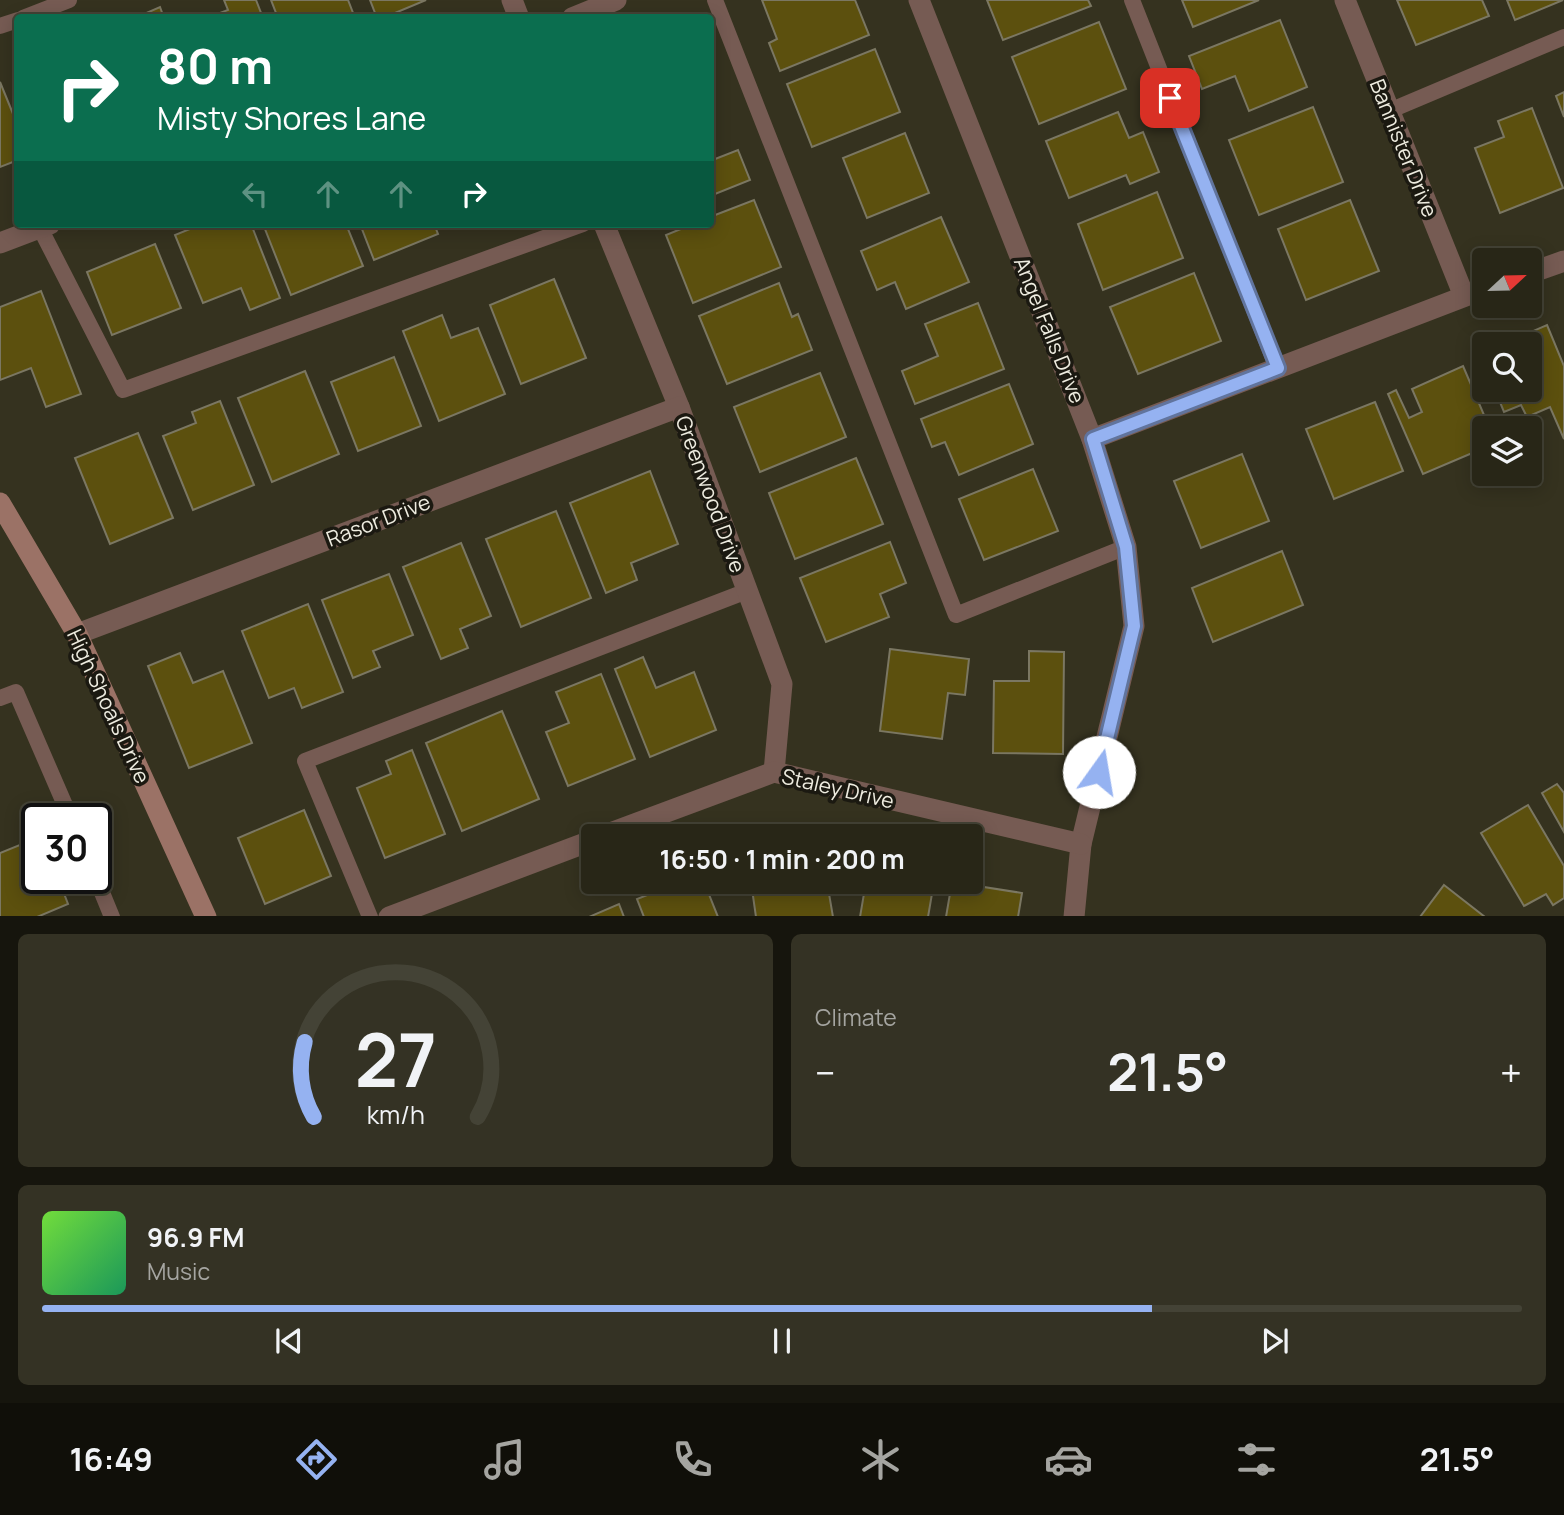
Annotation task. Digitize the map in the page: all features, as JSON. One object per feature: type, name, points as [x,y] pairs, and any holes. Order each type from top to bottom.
[{"type":"street","points":[[582,14],[616,0]]},
{"type":"street","name":"Angel Falls Drive","points":[[919,0],[1093,439],[1126,547],[1134,626],[1081,844],[1074,916]]},
{"type":"street","name":"Bannister Drive","points":[[1345,0],[1389,111],[1472,289]]},
{"type":"street","points":[[0,243],[40,228]]},
{"type":"street","name":"Greenwood Drive","points":[[606,228],[679,407],[782,684],[774,772]]},
{"type":"street","points":[[1542,269],[1564,261]]},
{"type":"street","points":[[1093,439],[1472,294]]},
{"type":"street","name":"Rasor Drive","points":[[77,634],[679,407]]},
{"type":"street","name":"High Shoals Drive","points":[[0,503],[77,634],[206,916]]},
{"type":"street","name":"Staley Drive","points":[[634,824],[774,772],[1081,844]]},
{"type":"street","points":[[388,916],[581,844]]},
{"type":"lane","points":[[33,14],[69,0]]},
{"type":"lane","points":[[715,0],[956,615],[1126,547]]},
{"type":"lane","points":[[1132,0],[1278,368]]},
{"type":"lane","points":[[1389,111],[1564,37]]},
{"type":"lane","points":[[46,228],[123,390],[572,228]]},
{"type":"lane","points":[[370,916],[305,761],[747,591]]},
{"type":"lane","points":[[0,698],[16,692],[64,803]]},
{"type":"lane","points":[[103,894],[112,916]]},
{"type":"building","points":[[224,0],[256,0],[261,14],[218,14],[228,10]]},
{"type":"building","points":[[271,0],[348,0],[353,14],[276,14]]},
{"type":"building","points":[[370,0],[426,0],[393,14],[375,14]]},
{"type":"building","points":[[762,0],[855,0],[869,35],[780,71],[769,43],[777,39]]},
{"type":"building","points":[[987,0],[1088,0],[1091,6],[1003,40]]},
{"type":"building","points":[[1182,0],[1259,0],[1193,27]]},
{"type":"building","points":[[1397,0],[1482,0],[1489,16],[1416,45]]},
{"type":"building","points":[[1507,0],[1563,0],[1515,20]]},
{"type":"building","points":[[160,7],[163,14],[144,14]]},
{"type":"building","points":[[1280,20],[1307,87],[1249,111],[1235,76],[1202,89],[1189,56]]},
{"type":"building","points":[[1099,22],[1126,89],[1039,124],[1012,57]]},
{"type":"building","points":[[875,49],[900,112],[812,147],[787,84]]},
{"type":"building","points":[[0,82],[14,116],[14,162],[0,167]]},
{"type":"building","points":[[1564,92],[1564,117],[1556,96]]},
{"type":"building","points":[[1313,107],[1343,182],[1259,215],[1229,140]]},
{"type":"building","points":[[1532,108],[1563,188],[1500,213],[1475,148],[1504,137],[1498,121]]},
{"type":"building","points":[[1118,112],[1129,138],[1143,132],[1159,172],[1130,184],[1126,175],[1069,198],[1046,141]]},
{"type":"building","points":[[905,133],[929,193],[867,218],[843,158]]},
{"type":"building","points":[[738,150],[750,180],[714,194],[714,159]]},
{"type":"building","points":[[1157,192],[1183,258],[1103,290],[1078,224]]},
{"type":"building","points":[[754,200],[781,267],[693,303],[666,235],[683,228],[714,228],[714,215]]},
{"type":"building","points":[[1350,200],[1379,271],[1306,300],[1278,229]]},
{"type":"building","points":[[941,217],[969,282],[906,309],[895,282],[877,290],[861,251]]},
{"type":"building","points":[[192,228],[253,228],[280,298],[250,310],[241,288],[203,303],[175,235]]},
{"type":"building","points":[[265,228],[348,228],[363,266],[291,295]]},
{"type":"building","points":[[362,228],[436,228],[438,234],[374,260]]},
{"type":"building","points":[[155,244],[181,308],[112,335],[87,272]]},
{"type":"building","points":[[1194,273],[1221,341],[1138,374],[1110,307]]},
{"type":"building","points":[[554,279],[586,358],[521,384],[490,305]]},
{"type":"building","points":[[779,283],[792,317],[798,314],[812,350],[727,384],[699,316]]},
{"type":"building","points":[[41,291],[81,394],[46,407],[31,368],[0,380],[0,307]]},
{"type":"building","points":[[978,303],[1004,369],[915,404],[902,371],[938,356],[925,324]]},
{"type":"building","points":[[442,315],[451,338],[478,328],[505,394],[439,421],[403,331]]},
{"type":"building","points":[[1547,325],[1564,366],[1564,439],[1550,407],[1526,416],[1521,405],[1504,412],[1500,402],[1542,402],[1542,332],[1531,332]]},
{"type":"building","points":[[394,357],[421,426],[358,451],[331,382]]},
{"type":"building","points":[[1463,366],[1472,387],[1472,402],[1478,402],[1484,416],[1472,416],[1472,453],[1423,474],[1388,394],[1396,390],[1409,418],[1422,412],[1412,389]]},
{"type":"building","points":[[305,371],[339,454],[272,482],[238,398]]},
{"type":"building","points":[[820,373],[846,437],[760,472],[734,407]]},
{"type":"building","points":[[1009,384],[1033,444],[959,475],[945,442],[932,447],[921,419]]},
{"type":"building","points":[[220,401],[254,485],[193,510],[163,436],[196,423],[192,412]]},
{"type":"building","points":[[1375,402],[1403,471],[1334,499],[1306,429]]},
{"type":"building","points":[[138,433],[173,518],[110,544],[75,458]]},
{"type":"building","points":[[1242,454],[1269,521],[1201,548],[1174,481]]},
{"type":"building","points":[[856,458],[883,524],[795,559],[769,493]]},
{"type":"building","points":[[1033,469],[1058,531],[984,560],[959,499]]},
{"type":"building","points":[[650,471],[678,544],[631,563],[637,580],[606,593],[570,503]]},
{"type":"building","points":[[556,511],[591,598],[521,627],[486,539]]},
{"type":"building","points":[[890,542],[906,583],[880,594],[889,617],[826,642],[800,578]]},
{"type":"building","points":[[461,543],[491,616],[460,629],[468,648],[441,659],[403,567]]},
{"type":"building","points":[[1282,551],[1303,605],[1213,642],[1192,588]]},
{"type":"building","points":[[389,574],[413,635],[373,651],[380,667],[353,678],[322,600]]},
{"type":"building","points":[[308,604],[343,692],[302,708],[294,688],[269,698],[242,631]]},
{"type":"building","points":[[890,649],[969,659],[965,695],[948,693],[942,739],[880,731]]},
{"type":"building","points":[[1029,651],[1064,652],[1063,754],[993,753],[994,681],[1029,681]]},
{"type":"building","points":[[180,653],[193,683],[223,671],[252,743],[189,768],[148,666]]},
{"type":"building","points":[[643,657],[656,688],[694,672],[716,730],[650,757],[615,669]]},
{"type":"building","points":[[601,674],[635,759],[568,786],[546,732],[569,723],[556,692]]},
{"type":"building","points":[[502,711],[539,799],[462,831],[426,743]]},
{"type":"building","points":[[412,750],[445,834],[385,858],[357,788],[391,774],[386,761]]},
{"type":"building","points":[[1557,784],[1564,793],[1564,832],[1542,793]]},
{"type":"building","points":[[1528,805],[1564,866],[1564,898],[1553,905],[1546,894],[1524,906],[1481,833]]},
{"type":"building","points":[[304,810],[331,876],[265,904],[238,838]]},
{"type":"building","points":[[21,844],[21,894],[64,894],[68,904],[39,916],[0,916],[0,853]]},
{"type":"building","points":[[1444,885],[1484,916],[1421,916]]},
{"type":"building","points":[[983,887],[1022,893],[1018,916],[946,916],[950,894],[983,894]]},
{"type":"building","points":[[650,894],[709,894],[718,916],[644,916],[637,899]]},
{"type":"building","points":[[753,894],[829,894],[833,916],[756,916]]},
{"type":"building","points":[[864,894],[932,894],[928,916],[860,916]]},
{"type":"building","points":[[619,904],[624,916],[591,916]]},
{"type":"route","points":[[1099,772],[1134,626],[1126,547],[1093,439],[1278,368],[1170,98]]}]
